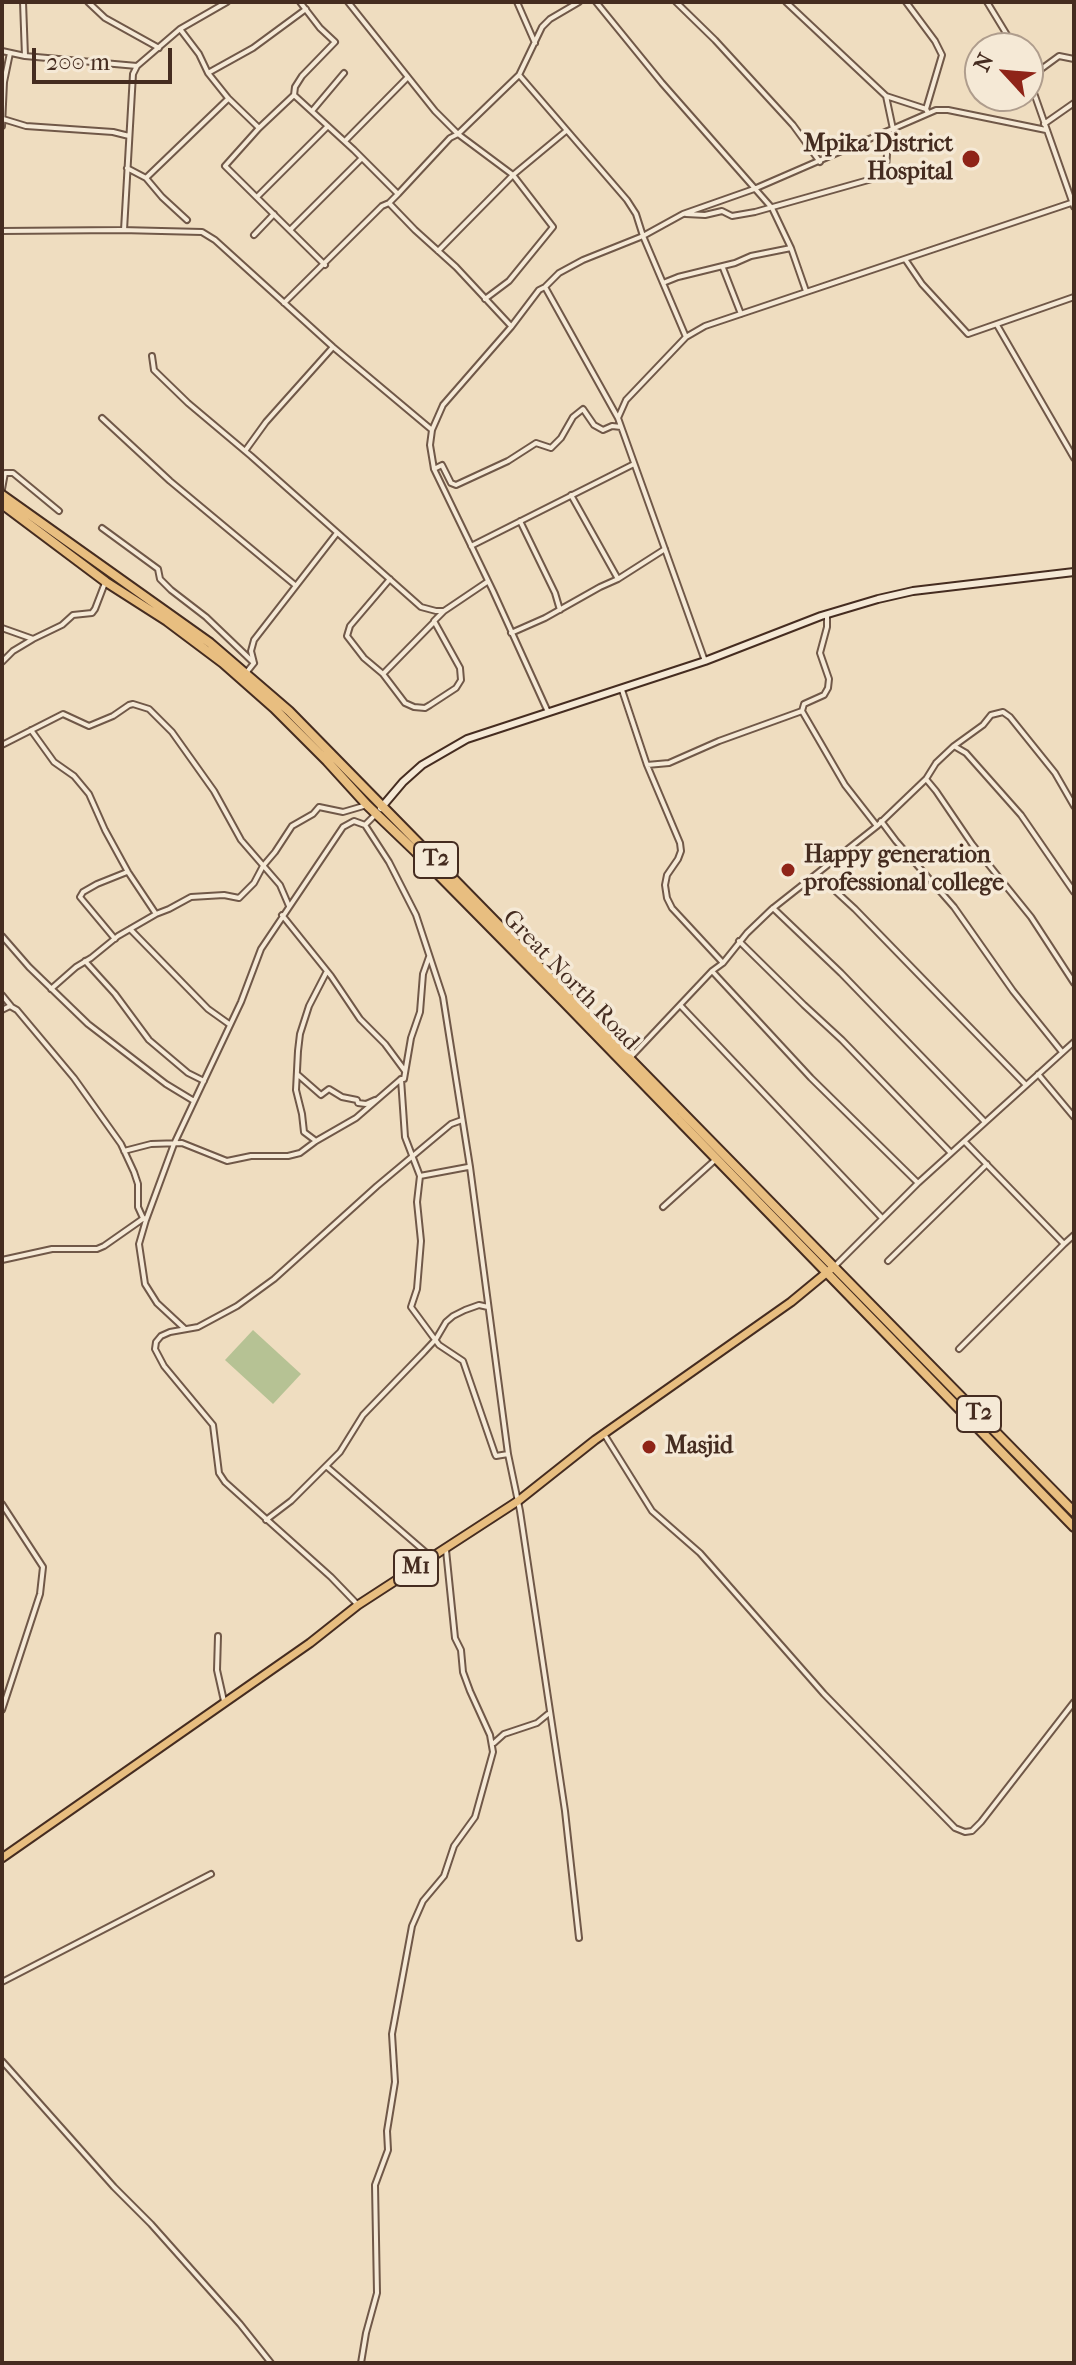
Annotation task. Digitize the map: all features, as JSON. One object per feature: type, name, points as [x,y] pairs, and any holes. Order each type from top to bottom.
[{"type":"highway","name":"Great North Road","points":[[2,492],[195,631],[289,711],[831,1270],[1074,1527]]},
{"type":"highway","name":"Great North Road","points":[[2,504],[240,677],[305,738],[367,805],[717,1158],[1074,1512]]},
{"type":"main road","points":[[376,814],[422,765],[467,739],[622,690],[827,614],[913,591],[1074,572]]},
{"type":"main road","name":"M1","points":[[2,1858],[310,1643],[358,1605],[518,1501],[604,1434],[791,1302],[831,1270]]},
{"type":"street","points":[[23,2],[25,56]]},
{"type":"street","points":[[88,2],[105,18],[159,48]]},
{"type":"street","points":[[300,2],[335,42],[302,76],[294,95],[225,166],[325,265]]},
{"type":"street","points":[[348,2],[407,78],[458,134],[513,175],[550,222],[552,230],[509,281],[485,299]]},
{"type":"street","points":[[517,2],[535,43]]},
{"type":"street","points":[[284,303],[382,206],[389,203],[450,138],[458,134],[519,75],[542,27],[579,2]]},
{"type":"street","points":[[596,2],[662,83],[772,208],[791,248],[806,291]]},
{"type":"street","points":[[676,2],[793,125],[820,162]]},
{"type":"street","points":[[786,2],[886,96],[927,111]]},
{"type":"street","points":[[906,2],[942,55],[927,111]]},
{"type":"street","points":[[987,2],[1005,32]]},
{"type":"street","points":[[124,230],[132,83],[137,66],[180,29],[223,3]]},
{"type":"street","points":[[208,73],[253,48],[306,9]]},
{"type":"street","points":[[180,29],[199,54],[208,73],[259,128]]},
{"type":"street","points":[[2,51],[25,56],[137,66]]},
{"type":"street","points":[[2,126],[6,64],[11,52]]},
{"type":"street","points":[[1044,66],[1059,56],[1074,59]]},
{"type":"street","points":[[312,111],[344,73]]},
{"type":"street","points":[[519,75],[636,214],[686,337]]},
{"type":"street","points":[[345,141],[407,78]]},
{"type":"street","points":[[294,95],[398,194]]},
{"type":"street","points":[[886,96],[893,130]]},
{"type":"street","points":[[146,178],[228,98]]},
{"type":"street","points":[[548,712],[434,469],[430,445],[432,430],[443,405],[539,290],[559,273],[583,260],[643,236],[683,214],[820,162],[893,130],[927,111],[948,110],[1045,127],[1074,103]]},
{"type":"street","points":[[618,418],[626,400],[642,381],[686,337],[705,326],[1073,204],[1040,112]]},
{"type":"street","points":[[3,119],[26,126],[113,132],[129,136]]},
{"type":"street","points":[[257,197],[328,126]]},
{"type":"street","points":[[438,251],[513,175],[566,131]]},
{"type":"street","points":[[683,214],[705,215],[722,211],[732,216],[772,208],[883,174],[887,154],[883,134]]},
{"type":"street","points":[[290,230],[363,158]]},
{"type":"street","points":[[127,168],[146,178],[187,220]]},
{"type":"street","points":[[389,203],[456,267],[511,327]]},
{"type":"street","points":[[254,235],[274,214]]},
{"type":"street","points":[[2,231],[202,232],[215,240],[333,347],[432,430]]},
{"type":"street","points":[[663,283],[751,256],[791,248]]},
{"type":"street","points":[[905,259],[922,284],[968,334],[1074,297]]},
{"type":"street","points":[[722,267],[741,314]]},
{"type":"street","points":[[545,287],[618,418],[705,661]]},
{"type":"street","points":[[997,325],[1074,458]]},
{"type":"street","points":[[245,451],[266,422],[333,347]]},
{"type":"street","points":[[152,356],[152,366],[157,373],[421,607],[444,611]]},
{"type":"street","points":[[434,469],[442,465],[451,483],[456,485],[508,461],[536,443],[551,448],[573,417],[583,409],[594,425],[603,430],[612,426],[621,427]]},
{"type":"street","points":[[102,418],[170,481],[295,585]]},
{"type":"street","points":[[471,546],[634,464]]},
{"type":"street","points":[[2,492],[5,473],[13,473],[59,511]]},
{"type":"street","points":[[571,495],[618,579]]},
{"type":"street","points":[[520,520],[560,610]]},
{"type":"street","points":[[102,528],[158,569],[160,579],[171,590],[206,617],[254,663]]},
{"type":"street","points":[[254,663],[251,651],[254,640],[337,533]]},
{"type":"street","points":[[511,633],[618,579],[665,549]]},
{"type":"street","points":[[390,579],[347,632],[356,649],[383,674],[405,703],[414,707],[425,708],[456,688],[461,680],[462,673],[434,621]]},
{"type":"street","points":[[2,662],[13,651],[62,625],[73,615],[92,613],[106,582]]},
{"type":"street","points":[[383,674],[444,611],[487,582]]},
{"type":"street","points":[[827,614],[820,656],[828,677],[828,688],[824,695],[804,704],[802,711],[845,785],[954,907],[1013,991],[1062,1052]]},
{"type":"street","points":[[2,628],[33,639]]},
{"type":"street","points":[[246,673],[254,663]]},
{"type":"street","points":[[622,690],[647,765],[680,843],[678,859],[667,875],[667,898],[672,908],[723,963]]},
{"type":"street","points":[[2,745],[63,714],[89,726],[129,705],[149,709],[172,732],[223,805],[241,840],[280,885],[289,906]]},
{"type":"street","points":[[647,765],[669,763],[802,711]]},
{"type":"street","points":[[628,1060],[773,908],[879,823],[926,779],[936,763],[991,715],[1003,712],[1010,717],[1055,773],[1074,806]]},
{"type":"street","points":[[31,729],[54,762],[74,776],[89,794],[128,872],[156,914]]},
{"type":"street","points":[[954,746],[966,753],[1027,823],[1074,892]]},
{"type":"street","points":[[926,779],[972,844],[1031,917],[1074,983]]},
{"type":"street","points":[[51,989],[130,929],[191,897],[224,895],[239,898],[254,883],[292,826],[319,807],[343,812],[367,805]]},
{"type":"street","points":[[365,825],[376,814]]},
{"type":"street","points":[[187,1330],[157,1303],[145,1284],[139,1244],[144,1219],[174,1144],[241,1002],[261,949],[343,827],[354,821],[365,825],[389,862],[416,915],[443,997],[470,1167],[508,1454],[518,1501],[565,1811],[579,1938]]},
{"type":"street","points":[[115,939],[80,897],[97,884],[128,872]]},
{"type":"street","points":[[817,874],[1026,1085]]},
{"type":"street","points":[[773,908],[841,973],[985,1122]]},
{"type":"street","points":[[282,915],[360,1019],[385,1044],[405,1071]]},
{"type":"street","points":[[130,929],[208,1009],[229,1024]]},
{"type":"street","points":[[2,936],[51,989],[108,1041],[194,1101]]},
{"type":"street","points":[[739,941],[842,1040],[951,1153]]},
{"type":"street","points":[[124,1151],[151,1144],[187,1144],[227,1161],[251,1156],[288,1156],[306,1151],[316,1141],[356,1118],[404,1079],[411,1038],[420,1012],[423,974],[429,957]]},
{"type":"street","points":[[85,961],[149,1040],[188,1073],[204,1081]]},
{"type":"street","points":[[712,971],[811,1078],[918,1183]]},
{"type":"street","points":[[316,1141],[304,1132],[296,1090],[299,1041],[309,1006],[326,973]]},
{"type":"street","points":[[2,995],[12,1008]]},
{"type":"street","points":[[680,1005],[882,1218]]},
{"type":"street","points":[[2,1010],[10,1006],[17,1010],[74,1078],[124,1151],[138,1184],[138,1207],[144,1219]]},
{"type":"street","points":[[831,1270],[918,1183],[1074,1042]]},
{"type":"street","points":[[297,1074],[321,1095],[329,1089],[342,1097],[366,1104],[380,1098]]},
{"type":"street","points":[[1038,1074],[1074,1117]]},
{"type":"street","points":[[401,1079],[404,1133],[420,1176],[417,1202],[421,1241],[417,1289],[411,1307],[443,1348],[463,1361],[496,1456],[508,1454]]},
{"type":"street","points":[[358,1605],[225,1482],[219,1473],[213,1425],[164,1366],[157,1354],[156,1342],[170,1332],[198,1327],[237,1306],[274,1279],[451,1124],[462,1120]]},
{"type":"street","points":[[965,1142],[1064,1244]]},
{"type":"street","points":[[663,1207],[717,1158]]},
{"type":"street","points":[[888,1261],[987,1164]]},
{"type":"street","points":[[420,1176],[470,1167]]},
{"type":"street","points":[[2,1260],[52,1249],[97,1249],[144,1219]]},
{"type":"street","points":[[959,1349],[1074,1235]]},
{"type":"street","points":[[266,1520],[291,1501],[340,1452],[363,1415],[436,1339],[453,1316],[479,1305],[488,1307]]},
{"type":"street","points":[[604,1434],[652,1511],[700,1553],[824,1694],[955,1828],[972,1831],[981,1822],[1074,1702]]},
{"type":"street","points":[[326,1466],[432,1558]]},
{"type":"street","points":[[2,1504],[39,1559],[43,1578],[2,1710]]},
{"type":"street","points":[[446,1546],[455,1638],[461,1650],[463,1672],[493,1745]]},
{"type":"street","points":[[218,1636],[217,1670],[224,1704]]},
{"type":"street","points":[[361,2363],[377,2293],[375,2185],[388,2150],[387,2131],[395,2082],[392,2034],[417,1912],[440,1882],[454,1846],[475,1817],[490,1768],[493,1745],[498,1737],[537,1723],[550,1712]]},
{"type":"street","points":[[2,1982],[211,1874]]},
{"type":"street","points":[[2,2061],[151,2224],[271,2363]]},
{"type":"green space","points":[[253,1330],[301,1374],[273,1404],[225,1360]]},
{"type":"place","name":"Mpika District Hospital","points":[[971,159]]},
{"type":"place","name":"Happy generation professional college","points":[[788,870]]},
{"type":"place","name":"Masjid","points":[[649,1447]]}]
